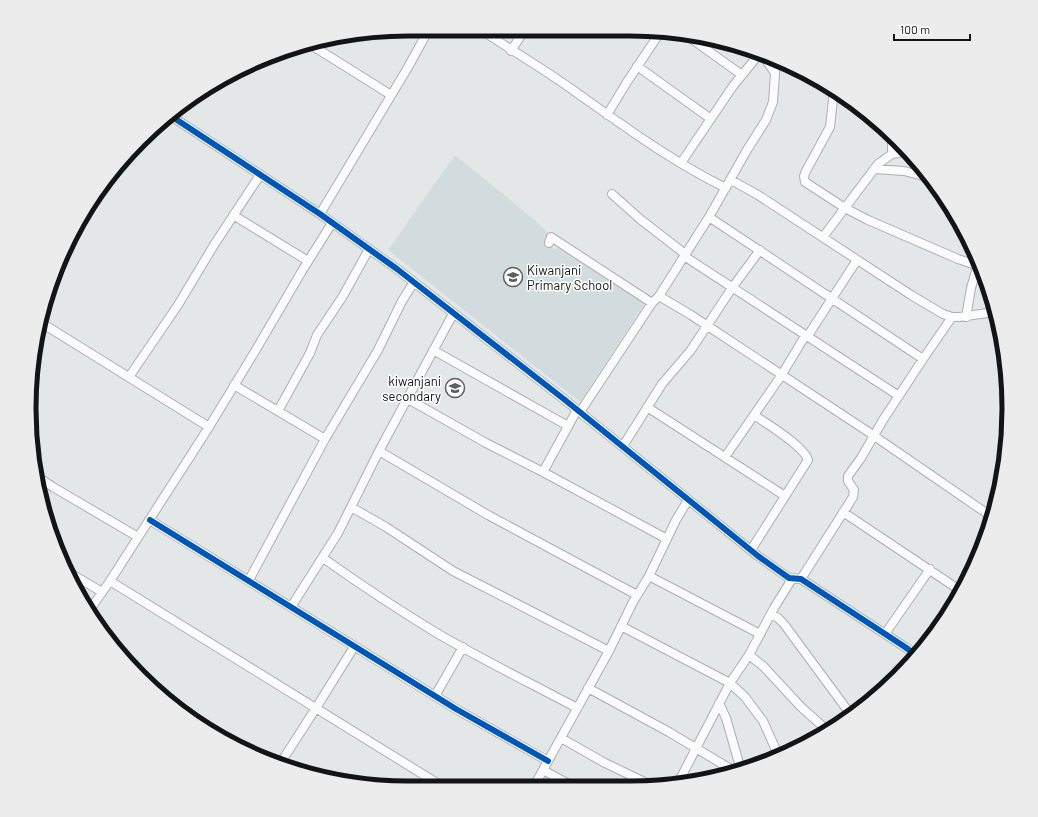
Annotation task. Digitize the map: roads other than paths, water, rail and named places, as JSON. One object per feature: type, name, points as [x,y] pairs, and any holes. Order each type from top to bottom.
[{"type":"street","points":[[320,214],[425,36]]},
{"type":"street","points":[[490,36],[681,163],[726,188]]},
{"type":"street","points":[[511,51],[521,36]]},
{"type":"street","points":[[607,115],[657,37]]},
{"type":"street","points":[[696,42],[742,75]]},
{"type":"street","points":[[317,49],[391,95]]},
{"type":"street","points":[[681,163],[742,75],[756,58]]},
{"type":"street","points":[[767,62],[775,73]]},
{"type":"street","points":[[637,66],[711,119]]},
{"type":"street","points":[[543,472],[568,426],[652,303],[659,296],[684,255],[710,217],[747,150],[761,129],[770,112],[773,102],[776,66]]},
{"type":"street","points":[[834,97],[830,127],[806,171],[804,179],[806,183],[868,220],[964,262],[973,264]]},
{"type":"street","points":[[175,119],[260,176],[320,214],[414,282],[579,411],[688,500],[783,574],[797,579],[912,652]]},
{"type":"street","points":[[892,144],[892,154]]},
{"type":"street","points":[[823,237],[882,160],[892,154],[900,153]]},
{"type":"street","points":[[874,169],[897,170],[919,175]]},
{"type":"street","points":[[129,377],[178,304],[233,215],[260,176]]},
{"type":"street","points":[[731,180],[758,195],[916,299],[937,311],[952,317],[966,317],[989,313]]},
{"type":"street","points":[[612,194],[684,255],[806,337],[900,396]]},
{"type":"street","points":[[233,215],[308,261]]},
{"type":"street","points":[[710,217],[923,359]]},
{"type":"street","points":[[93,605],[150,520],[332,223]]},
{"type":"street","points":[[549,243],[551,237],[652,303]]},
{"type":"street","points":[[278,411],[310,353],[317,334],[343,296],[369,249]]},
{"type":"street","points":[[623,446],[662,384],[690,350],[760,250]]},
{"type":"street","points":[[725,457],[781,376],[857,260]]},
{"type":"street","points":[[966,317],[971,288],[976,273]]},
{"type":"street","points":[[248,580],[378,350],[402,301],[414,282]]},
{"type":"street","points":[[659,296],[874,436],[986,513]]},
{"type":"street","points":[[291,607],[323,558],[453,314]]},
{"type":"street","points":[[681,778],[730,683],[749,655],[771,614],[797,579],[853,497],[854,492],[848,476],[923,359],[952,317]]},
{"type":"street","points":[[46,325],[208,427]]},
{"type":"street","points":[[433,350],[568,426]]},
{"type":"street","points":[[234,385],[326,440]]},
{"type":"street","points":[[408,399],[486,443],[667,539]]},
{"type":"street","points":[[647,407],[785,496]]},
{"type":"street","points":[[751,550],[808,460],[807,456],[795,444],[754,415]]},
{"type":"street","points":[[379,451],[482,511],[637,595]]},
{"type":"street","points":[[43,480],[138,537]]},
{"type":"street","points":[[537,781],[609,651],[688,500]]},
{"type":"street","points":[[351,507],[386,527],[453,571],[609,651]]},
{"type":"street","points":[[843,512],[956,588]]},
{"type":"street","points":[[150,520],[354,647],[388,666],[435,696],[548,761]]},
{"type":"street","points":[[323,558],[354,580],[463,647],[577,708]]},
{"type":"street","points":[[885,634],[930,569]]},
{"type":"street","points":[[649,576],[760,634]]},
{"type":"street","points":[[76,577],[102,592]]},
{"type":"street","points":[[110,581],[434,781]]},
{"type":"street","points":[[771,614],[784,624],[848,710]]},
{"type":"street","points":[[621,626],[730,683],[745,697],[763,720],[777,751]]},
{"type":"street","points":[[283,759],[354,647]]},
{"type":"street","points":[[435,696],[463,647]]},
{"type":"street","points":[[749,655],[763,666],[801,707],[823,726]]},
{"type":"street","points":[[588,688],[669,732],[727,768]]},
{"type":"street","points":[[719,703],[726,718],[739,764]]},
{"type":"street","points":[[561,738],[605,763],[642,781]]},
{"type":"street","points":[[543,770],[563,781]]},
{"type":"place","name":"Kiwanjani Primary School","points":[[513,277]]},
{"type":"place","name":"kiwanjani secondary","points":[[455,388]]}]
